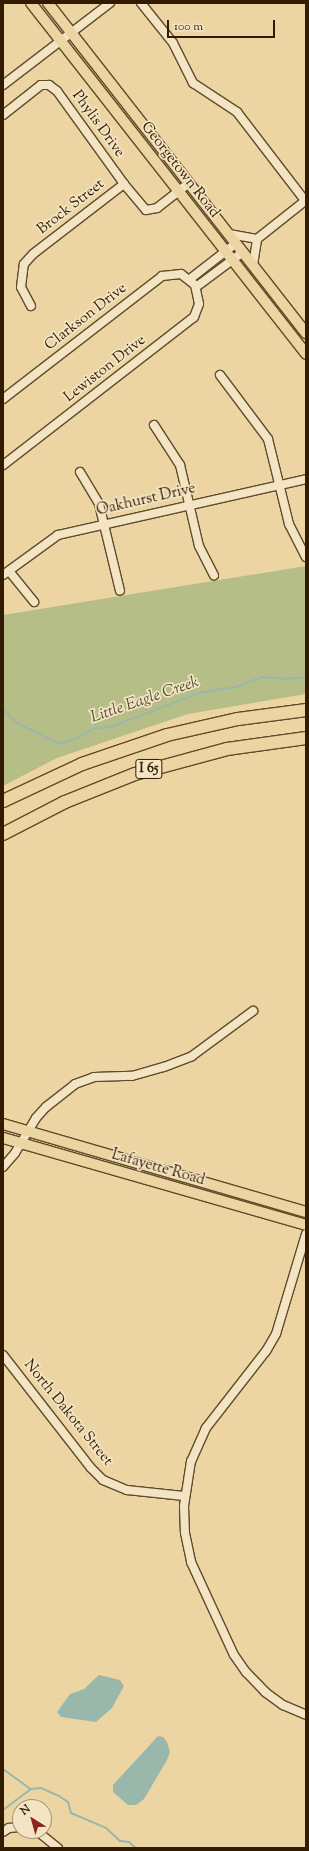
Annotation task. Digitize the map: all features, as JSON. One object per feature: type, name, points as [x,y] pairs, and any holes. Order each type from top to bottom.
[{"type":"highway","name":"I 65","points":[[6,800],[82,764],[167,735],[256,716],[306,710]]},
{"type":"highway","name":"I 65","points":[[3,834],[65,802],[126,777],[227,749],[306,738]]},
{"type":"highway","points":[[3,842],[65,807],[126,777]]},
{"type":"main road","name":"Georgetown Road","points":[[31,3],[306,354]]},
{"type":"main road","name":"Georgetown Road","points":[[48,3],[306,333]]},
{"type":"main road","name":"Lafayette Road","points":[[3,1124],[306,1212]]},
{"type":"main road","name":"Lafayette Road","points":[[3,1138],[306,1225]]},
{"type":"street","points":[[3,85],[110,3]]},
{"type":"street","points":[[141,3],[173,43],[193,83],[201,91],[237,112],[305,201],[257,238],[253,265]]},
{"type":"street","name":"Phylis Drive","points":[[3,115],[41,85],[46,85],[57,91],[124,184]]},
{"type":"street","name":"Brock Street","points":[[31,306],[21,287],[24,264],[33,254],[124,184],[140,205],[149,210],[157,208],[189,184]]},
{"type":"street","points":[[229,234],[257,238]]},
{"type":"street","points":[[193,283],[236,243]]},
{"type":"street","points":[[193,283],[243,252]]},
{"type":"street","name":"Clarkson Drive","points":[[3,399],[162,276],[176,274],[193,283]]},
{"type":"street","name":"Lewiston Drive","points":[[3,465],[194,317],[199,304],[193,283]]},
{"type":"street","points":[[220,375],[265,433],[292,533],[306,557]]},
{"type":"street","points":[[154,425],[180,465],[200,549],[214,575]]},
{"type":"street","points":[[80,472],[96,496],[120,591]]},
{"type":"street","name":"Oakhurst Drive","points":[[6,573],[51,539],[104,524],[306,479]]},
{"type":"street","points":[[6,573],[34,602]]},
{"type":"street","points":[[3,1166],[21,1143],[27,1131],[46,1107],[75,1084],[94,1077],[132,1076],[164,1068],[192,1056],[253,1011]]},
{"type":"street","points":[[306,1234],[276,1334],[266,1351],[206,1428],[191,1461],[184,1496],[185,1533],[191,1562],[234,1654],[251,1679],[266,1692],[283,1705],[306,1715]]},
{"type":"street","name":"North Dakota Street","points":[[3,1355],[91,1468],[103,1480],[127,1490],[184,1496]]},
{"type":"street","points":[[47,1839],[58,1848]]},
{"type":"green space","points":[[306,566],[306,694],[188,714],[57,758],[3,786],[3,615]]},
{"type":"shaded area","points":[[99,1675],[120,1680],[124,1686],[112,1708],[96,1722],[61,1717],[57,1712],[70,1694],[84,1689]]},
{"type":"shaded area","points":[[158,1736],[163,1737],[167,1742],[170,1752],[167,1760],[144,1799],[136,1805],[128,1805],[113,1792],[113,1785]]},
{"type":"waterway","name":"Little Eagle Creek","points":[[3,709],[17,723],[59,744],[78,738],[92,729],[113,726],[202,692],[236,687],[262,677],[286,679],[306,677]]},
{"type":"waterway","points":[[3,1769],[31,1789],[41,1788],[59,1796],[68,1802],[71,1813],[106,1828],[120,1841],[129,1842],[136,1848]]},
{"type":"waterway","points":[[3,1810],[31,1789]]}]
